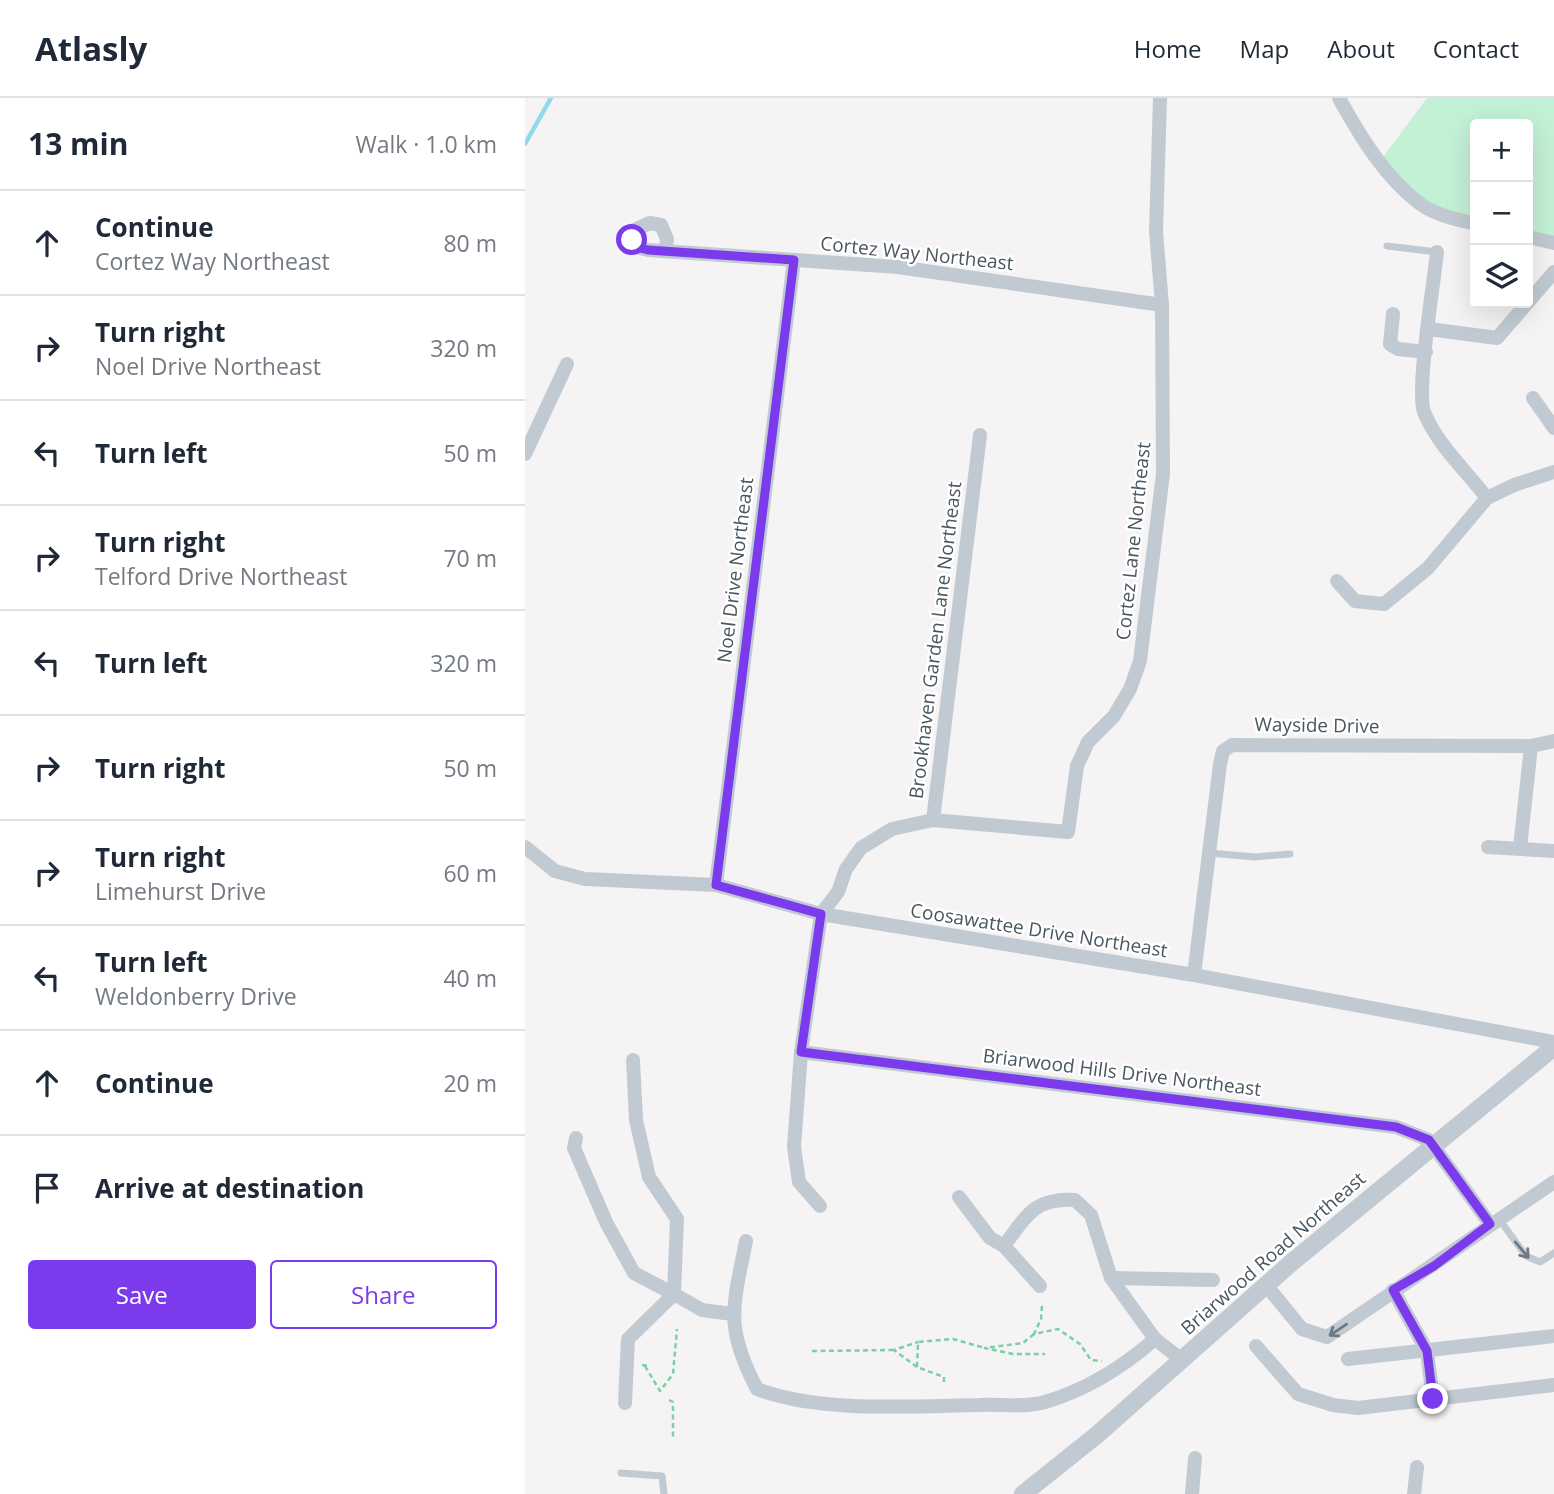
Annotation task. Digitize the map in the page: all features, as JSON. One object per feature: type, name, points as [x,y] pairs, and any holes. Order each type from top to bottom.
[{"type":"street","name":"Cortez Lane Northeast","points":[[933,820],[1068,832],[1077,766],[1088,742],[1114,716],[1130,689],[1140,661],[1164,474],[1163,305],[1156,231],[1160,98]]},
{"type":"street","points":[[1339,98],[1379,162],[1420,204],[1441,215],[1470,223]]},
{"type":"street","points":[[1533,238],[1554,243]]},
{"type":"street","name":"Cortez Way Northeast","points":[[666,250],[898,267],[1163,305]]},
{"type":"street","points":[[1437,252],[1426,352],[1424,411],[1441,440],[1487,498]]},
{"type":"street","name":"Noel Drive Northeast","points":[[716,885],[794,260]]},
{"type":"street","points":[[1429,329],[1497,338],[1554,272]]},
{"type":"street","points":[[1393,314],[1390,344],[1398,349],[1426,352]]},
{"type":"street","points":[[525,454],[567,364]]},
{"type":"street","points":[[1533,397],[1554,428]]},
{"type":"street","name":"Brookhaven Garden Lane Northeast","points":[[821,914],[838,892],[846,869],[861,848],[892,829],[933,820],[980,435]]},
{"type":"street","points":[[1337,581],[1355,601],[1384,604],[1428,568],[1487,498],[1554,472]]},
{"type":"street","name":"Wayside Drive","points":[[1194,975],[1220,764],[1223,751],[1232,745],[1531,746],[1554,741]]},
{"type":"street","points":[[1520,848],[1531,746]]},
{"type":"street","points":[[1488,846],[1554,851]]},
{"type":"street","name":"Coosawattee Drive Northeast","points":[[525,847],[555,871],[585,879],[716,885],[821,914],[1194,975],[1554,1042]]},
{"type":"street","points":[[820,1206],[799,1182],[793,1147],[801,1052],[821,914]]},
{"type":"street","name":"Briarwood Road Northeast","points":[[1023,1494],[1431,1146],[1554,1047]]},
{"type":"street","name":"Briarwood Hills Drive Northeast","points":[[801,1052],[1396,1127],[1429,1140],[1431,1146]]},
{"type":"street","points":[[625,1403],[628,1339],[674,1294],[677,1219],[649,1177],[636,1120],[633,1060]]},
{"type":"street","points":[[576,1138],[574,1148],[579,1160],[606,1222],[634,1273],[702,1310],[732,1314]]},
{"type":"street","points":[[1431,1146],[1494,1221]]},
{"type":"street","points":[[1266,1285],[1302,1329],[1327,1337],[1554,1182]]},
{"type":"street","points":[[959,1197],[990,1238],[1005,1245],[1040,1286]]},
{"type":"street","points":[[1005,1245],[1026,1216],[1050,1199],[1075,1200],[1091,1214],[1111,1278],[1156,1339],[1182,1360]]},
{"type":"street","points":[[746,1241],[732,1314],[740,1357],[757,1389],[777,1397],[880,1407],[1042,1404],[1085,1387],[1131,1360],[1156,1339]]},
{"type":"street","points":[[1111,1278],[1213,1280]]},
{"type":"street","points":[[1393,1290],[1427,1351],[1433,1399]]},
{"type":"street","points":[[1348,1359],[1554,1336]]},
{"type":"street","points":[[1256,1346],[1298,1394],[1333,1405],[1358,1408],[1554,1385]]},
{"type":"street","points":[[1192,1494],[1195,1458]]},
{"type":"street","points":[[1414,1494],[1417,1467]]},
{"type":"lane","points":[[1387,246],[1437,252]]},
{"type":"lane","points":[[1209,852],[1255,857],[1290,854]]},
{"type":"lane","points":[[1494,1221],[1528,1258],[1540,1262],[1554,1253]]},
{"type":"lane","points":[[621,1474],[662,1476],[664,1494]]},
{"type":"path","points":[[1034,1334],[1042,1306]]},
{"type":"path","points":[[650,1366],[643,1366],[660,1391],[673,1374],[677,1329]]},
{"type":"path","points":[[985,1348],[1023,1343],[1034,1334],[1058,1329],[1080,1344],[1091,1360],[1103,1361]]},
{"type":"path","points":[[812,1351],[894,1350],[918,1342],[953,1339],[1013,1354],[1045,1354]]},
{"type":"path","points":[[916,1367],[918,1342]]},
{"type":"path","points":[[894,1350],[916,1367],[944,1377],[944,1382]]},
{"type":"path","points":[[669,1400],[673,1402],[673,1438]]},
{"type":"green space","points":[[1427,98],[1554,98],[1554,239],[1533,235],[1533,119],[1470,119],[1470,222],[1429,214],[1383,157]]},
{"type":"waterway","points":[[525,144],[551,98]]},
{"type":"route","points":[[632,240],[636,247],[648,250],[794,260],[716,885],[821,914],[801,1052],[1300,1113],[1396,1127],[1429,1140],[1490,1224],[1434,1266],[1393,1290],[1427,1351],[1433,1399]]}]
